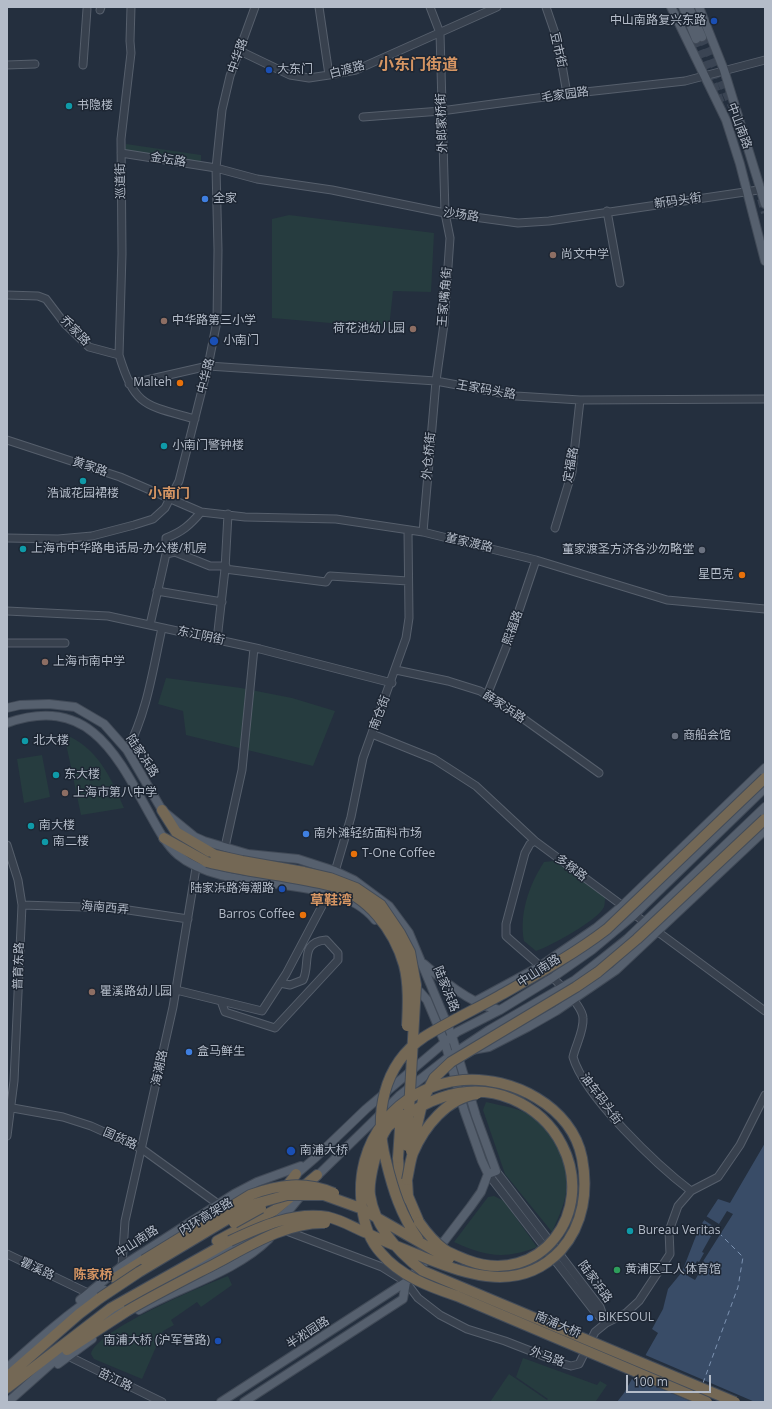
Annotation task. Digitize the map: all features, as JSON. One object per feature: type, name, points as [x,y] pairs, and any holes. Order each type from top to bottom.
[{"type":"highway","points":[[453,1269],[438,1259],[418,1240],[407,1224],[402,1210],[395,1199],[384,1155],[380,1119],[385,1088],[390,1075],[400,1060],[423,1038],[579,950],[607,929],[765,778]]},
{"type":"highway","points":[[162,810],[176,832],[215,855],[330,878],[356,888],[381,905],[400,933],[410,952],[416,985],[406,1180]]},
{"type":"highway","points":[[406,1180],[423,1100],[434,1078],[452,1062],[576,988],[598,972],[637,939],[765,818]]},
{"type":"highway","points":[[164,838],[207,862],[234,870],[333,886],[361,900],[381,919],[395,941],[404,966],[407,984],[407,1019],[398,1171],[402,1210]]},
{"type":"highway","name":"南浦大桥","points":[[111,1308],[230,1242],[281,1224],[311,1216],[328,1217],[345,1222],[362,1232],[453,1269],[472,1275],[493,1277],[511,1276],[540,1267],[554,1258],[567,1243],[576,1228],[583,1207],[585,1189],[584,1172],[580,1151],[572,1134],[562,1119],[548,1105],[513,1086],[487,1081],[454,1081],[422,1090],[396,1108],[375,1135],[368,1150],[362,1170],[360,1194],[363,1218],[369,1236],[381,1254],[397,1269],[430,1287],[458,1296],[707,1402]]},
{"type":"highway","name":"南浦大桥","points":[[445,1257],[477,1269],[501,1271],[525,1267],[542,1258],[561,1241],[572,1222],[580,1187],[578,1167],[571,1146],[560,1127],[540,1107],[522,1096],[497,1091],[471,1095],[442,1112],[432,1121],[413,1154],[406,1180],[408,1196],[419,1222],[430,1237],[446,1250],[479,1264],[500,1266],[520,1263],[535,1256],[551,1243],[568,1217],[573,1199],[573,1175],[568,1157],[555,1132],[542,1117],[525,1105],[502,1095],[482,1091],[461,1091],[442,1096],[422,1105],[387,1128],[375,1158],[370,1194],[386,1234],[405,1257],[423,1271],[735,1402]]},
{"type":"highway","points":[[7,1388],[111,1308],[162,1272],[264,1211],[284,1190],[296,1174]]},
{"type":"highway","points":[[100,1298],[264,1211],[288,1200],[317,1175]]},
{"type":"highway","points":[[115,1278],[250,1195],[267,1189],[286,1184],[303,1184],[324,1189],[342,1196],[360,1208]]},
{"type":"highway","name":"内环高架路","points":[[7,1377],[79,1314],[100,1298],[139,1272],[220,1223],[251,1205],[271,1198],[287,1195],[324,1195],[360,1208],[445,1257]]},
{"type":"highway","points":[[68,1353],[127,1311],[214,1264],[292,1226],[307,1223],[325,1223],[362,1232]]},
{"type":"main road","name":"中山南路","points":[[672,7],[726,120],[748,192],[765,261]]},
{"type":"main road","points":[[683,7],[699,38],[689,7]]},
{"type":"main road","name":"中山南路","points":[[699,7],[724,70],[763,189],[765,204]]},
{"type":"main road","name":"陆家浜路","points":[[7,708],[20,705],[49,704],[75,707],[104,724],[127,750],[162,810],[195,837],[248,854],[298,859],[334,871],[354,880],[389,906],[409,933],[458,1051],[492,1173]]},
{"type":"main road","name":"陆家浜路","points":[[7,723],[23,717],[54,716],[71,719],[93,731],[113,752],[164,838],[177,854],[196,868],[215,874],[330,894],[352,902],[371,916],[390,940],[406,980],[412,988],[420,992],[427,1000],[450,1056],[464,1110],[492,1173]]},
{"type":"main road","name":"中山南路","points":[[476,1001],[540,967],[596,928],[622,906],[765,768]]},
{"type":"main road","name":"中山南路","points":[[7,1368],[85,1302],[296,1174],[315,1158],[366,1108],[452,1036],[500,1010],[552,978],[592,950],[634,915],[765,788]]},
{"type":"main road","points":[[8,1402],[35,1378],[68,1353],[120,1320],[167,1295],[239,1261],[267,1241],[317,1175],[399,1096],[450,1056],[489,1030],[562,988],[602,959],[644,922],[765,807]]},
{"type":"main road","points":[[458,1051],[489,1047],[528,1028],[573,1000],[626,962],[765,830]]},
{"type":"main road","points":[[422,963],[439,978],[476,1001],[500,1010]]},
{"type":"main road","points":[[413,1086],[428,1082],[438,1075],[450,1056]]},
{"type":"main road","points":[[438,1075],[464,1110]]},
{"type":"main road","name":"中山南路","points":[[48,1332],[54,1322],[122,1266],[218,1204],[257,1182],[291,1171],[315,1158]]},
{"type":"main road","name":"半淞园路","points":[[221,1402],[406,1282],[445,1240],[481,1192],[492,1173]]},
{"type":"main road","points":[[242,1243],[269,1227],[290,1209]]},
{"type":"main road","points":[[68,1353],[97,1325],[130,1303],[242,1243],[281,1224]]},
{"type":"main road","points":[[85,1302],[115,1278]]},
{"type":"main road","name":"半淞园路","points":[[244,1402],[403,1300],[406,1282]]},
{"type":"street","name":"巡道街","points":[[119,355],[122,254],[121,152],[124,101],[131,53],[131,7]]},
{"type":"street","name":"中华路","points":[[7,538],[58,539],[99,534],[153,519],[165,508],[179,481],[218,321],[216,168],[222,110],[230,76],[255,7]]},
{"type":"street","points":[[319,7],[329,75]]},
{"type":"street","points":[[430,7],[440,33]]},
{"type":"street","name":"白渡路","points":[[240,51],[290,75],[309,78],[329,75],[356,70],[497,7]]},
{"type":"street","name":"豆市街","points":[[546,7],[558,42],[567,94]]},
{"type":"street","points":[[83,65],[86,9]]},
{"type":"street","name":"外郎家桥街","points":[[440,33],[445,213]]},
{"type":"street","name":"毛家园路","points":[[363,117],[441,111],[567,94],[685,81],[765,60]]},
{"type":"street","points":[[7,66],[35,64]]},
{"type":"street","name":"金坛路","points":[[121,152],[216,168],[257,179],[332,190]]},
{"type":"street","name":"新码头街","points":[[591,214],[763,189]]},
{"type":"street","name":"沙场路","points":[[332,190],[445,213],[518,223],[548,221],[591,214]]},
{"type":"street","points":[[607,211],[620,283]]},
{"type":"street","name":"王家嘴角街","points":[[436,380],[444,324],[450,238],[445,213]]},
{"type":"street","name":"乔家路","points":[[7,295],[38,296],[46,299],[65,324],[89,347],[119,355]]},
{"type":"street","points":[[119,355],[129,384],[134,392],[147,405],[194,419]]},
{"type":"street","points":[[129,384],[208,366]]},
{"type":"street","name":"王家码头路","points":[[208,366],[436,380],[516,396],[580,400],[765,399]]},
{"type":"street","name":"外仓桥街","points":[[423,532],[436,380]]},
{"type":"street","name":"定福路","points":[[554,528],[572,472],[580,400]]},
{"type":"street","name":"黄家路","points":[[7,440],[113,475],[171,498]]},
{"type":"street","name":"董家渡路","points":[[171,498],[201,512],[245,517],[336,520],[423,532],[536,560],[667,600],[765,609]]},
{"type":"street","points":[[150,625],[166,554],[166,538],[179,533],[188,527],[201,512]]},
{"type":"street","points":[[217,640],[226,568],[228,514]]},
{"type":"street","name":"南仓街","points":[[221,1001],[262,1011],[280,983],[330,894],[334,871],[352,811],[363,758],[392,683],[406,638],[409,618],[408,531]]},
{"type":"street","points":[[166,554],[175,552],[210,566],[326,582],[330,576],[408,581]]},
{"type":"street","name":"熙福路","points":[[487,695],[509,640],[536,560]]},
{"type":"street","points":[[157,591],[222,602]]},
{"type":"street","name":"东江阴街","points":[[7,612],[108,616],[254,648],[392,683]]},
{"type":"street","points":[[127,750],[135,735],[143,710],[162,628]]},
{"type":"street","points":[[7,644],[65,643]]},
{"type":"street","points":[[225,847],[242,770],[254,648]]},
{"type":"street","name":"薛家浜路","points":[[396,670],[448,681],[480,691],[507,707],[599,773]]},
{"type":"street","name":"多稼路","points":[[372,734],[434,759],[476,786],[535,841],[765,1011]]},
{"type":"street","points":[[535,841],[530,844],[525,853],[506,924],[506,936],[562,988]]},
{"type":"street","name":"普育东路","points":[[7,845],[18,880],[22,905],[7,1136]]},
{"type":"street","name":"海潮路","points":[[122,1266],[125,1221],[176,990],[196,868]]},
{"type":"street","name":"海南西弄","points":[[22,905],[115,908],[188,919]]},
{"type":"street","points":[[176,990],[221,1001],[225,1012],[275,1028],[338,960],[338,953],[326,940],[312,944],[305,959],[307,973],[303,980],[290,985],[280,983]]},
{"type":"street","name":"油车码头街","points":[[562,988],[582,1010],[584,1020],[573,1057],[586,1082],[617,1122],[678,1181],[691,1191]]},
{"type":"street","name":"外马路","points":[[281,1224],[364,1259],[406,1282],[418,1298],[440,1315],[468,1329],[505,1341],[548,1359],[571,1366],[582,1362],[595,1332],[606,1323],[626,1313],[639,1301],[667,1260],[671,1247],[670,1231],[678,1206],[691,1191],[718,1177],[740,1145],[765,1095]]},
{"type":"street","name":"国货路","points":[[9,1107],[63,1118],[91,1126],[142,1149],[218,1204]]},
{"type":"street","name":"陆家浜路","points":[[492,1173],[600,1307],[606,1323]]},
{"type":"street","name":"瞿溪路","points":[[7,1254],[88,1293]]},
{"type":"street","name":"苗江路","points":[[68,1353],[162,1402]]},
{"type":"green space","points":[[126,144],[201,155],[201,163],[125,150]]},
{"type":"green space","points":[[289,215],[434,233],[431,292],[393,291],[389,328],[272,318],[272,219]]},
{"type":"green space","points":[[166,678],[241,688],[292,698],[335,711],[313,766],[186,735],[183,711],[158,704]]},
{"type":"green space","points":[[64,734],[76,740],[85,747],[102,764],[114,785],[124,808],[81,815]]},
{"type":"green space","points":[[42,755],[50,797],[24,803],[17,759]]},
{"type":"green space","points":[[554,861],[605,897],[605,905],[593,919],[584,925],[552,944],[536,951],[524,941],[523,920],[526,900],[534,880],[544,862]]},
{"type":"green space","points":[[486,1102],[515,1109],[534,1117],[549,1132],[561,1150],[566,1171],[567,1189],[560,1214],[552,1232],[505,1174],[483,1110]]},
{"type":"green space","points":[[494,1196],[504,1201],[537,1247],[514,1254],[495,1255],[475,1251],[454,1242],[488,1197]]},
{"type":"green space","points":[[228,1276],[232,1285],[201,1307],[197,1302],[171,1320],[174,1325],[163,1331],[142,1379],[94,1359],[91,1354],[97,1344],[130,1321],[196,1289]]},
{"type":"green space","points":[[523,1358],[597,1385],[600,1381],[607,1385],[596,1401],[599,1402],[490,1402],[509,1374],[547,1400],[548,1399],[516,1377]]},
{"type":"water","points":[[765,1143],[765,1402],[617,1402],[624,1393],[658,1333],[652,1329],[663,1309],[668,1289],[682,1272],[699,1228],[718,1199],[730,1203]]},
{"type":"pier","points":[[727,1211],[733,1214],[702,1263],[704,1265],[695,1280],[688,1276],[697,1261],[699,1262],[704,1253],[702,1252],[711,1236],[699,1228],[701,1224],[714,1232],[716,1228],[704,1220],[706,1216],[719,1224]]},
{"type":"pier","points":[[643,1354],[755,1402],[692,1402],[631,1376]]},
{"type":"ferry route","points":[[703,1383],[738,1287],[743,1257],[721,1235]]},
{"type":"tunnel","points":[[702,37],[734,111]]},
{"type":"tunnel","points":[[696,39],[721,103]]},
{"type":"tunnel","points":[[761,199],[765,213]]},
{"type":"place","name":"中山南路复兴东路","points":[[714,21]]},
{"type":"place","name":"大东门","points":[[269,70]]},
{"type":"place","name":"书隐楼","points":[[69,106]]},
{"type":"place","name":"全家","points":[[205,199]]},
{"type":"place","name":"尚文中学","points":[[553,255]]},
{"type":"place","name":"中华路第三小学","points":[[164,321]]},
{"type":"place","name":"荷花池幼儿园","points":[[413,329]]},
{"type":"place","name":"小南门","points":[[214,341]]},
{"type":"place","name":"Malteh","points":[[180,383]]},
{"type":"place","name":"小南门警钟楼","points":[[164,446]]},
{"type":"place","name":"浩诚花园裙楼","points":[[83,481]]},
{"type":"place","name":"上海市中华路电话局-办公楼/机房","points":[[23,549]]},
{"type":"place","name":"董家渡圣方济各沙勿略堂","points":[[702,550]]},
{"type":"place","name":"星巴克","points":[[742,575]]},
{"type":"place","name":"上海市南中学","points":[[45,662]]},
{"type":"place","name":"商船会馆","points":[[675,736]]},
{"type":"place","name":"北大楼","points":[[25,741]]},
{"type":"place","name":"东大楼","points":[[56,775]]},
{"type":"place","name":"上海市第八中学","points":[[65,793]]},
{"type":"place","name":"南大楼","points":[[31,826]]},
{"type":"place","name":"南外滩轻纺面料市场","points":[[306,834]]},
{"type":"place","name":"南二楼","points":[[45,842]]},
{"type":"place","name":"T-One Coffee","points":[[354,854]]},
{"type":"place","name":"陆家浜路海潮路","points":[[282,889]]},
{"type":"place","name":"Barros Coffee","points":[[303,915]]},
{"type":"place","name":"瞿溪路幼儿园","points":[[92,992]]},
{"type":"place","name":"盒马鲜生","points":[[189,1052]]},
{"type":"place","name":"南浦大桥","points":[[291,1151]]},
{"type":"place","name":"Bureau Veritas","points":[[630,1231]]},
{"type":"place","name":"黄浦区工人体育馆","points":[[617,1270]]},
{"type":"place","name":"BIKESOUL","points":[[590,1318]]},
{"type":"place","name":"南浦大桥 (沪军营路)","points":[[218,1341]]},
{"type":"district","name":"小东门街道","points":[[418,65]]},
{"type":"district","name":"小南门","points":[[169,494]]},
{"type":"district","name":"草鞋湾","points":[[331,901]]},
{"type":"district","name":"陈家桥","points":[[93,1275]]}]
